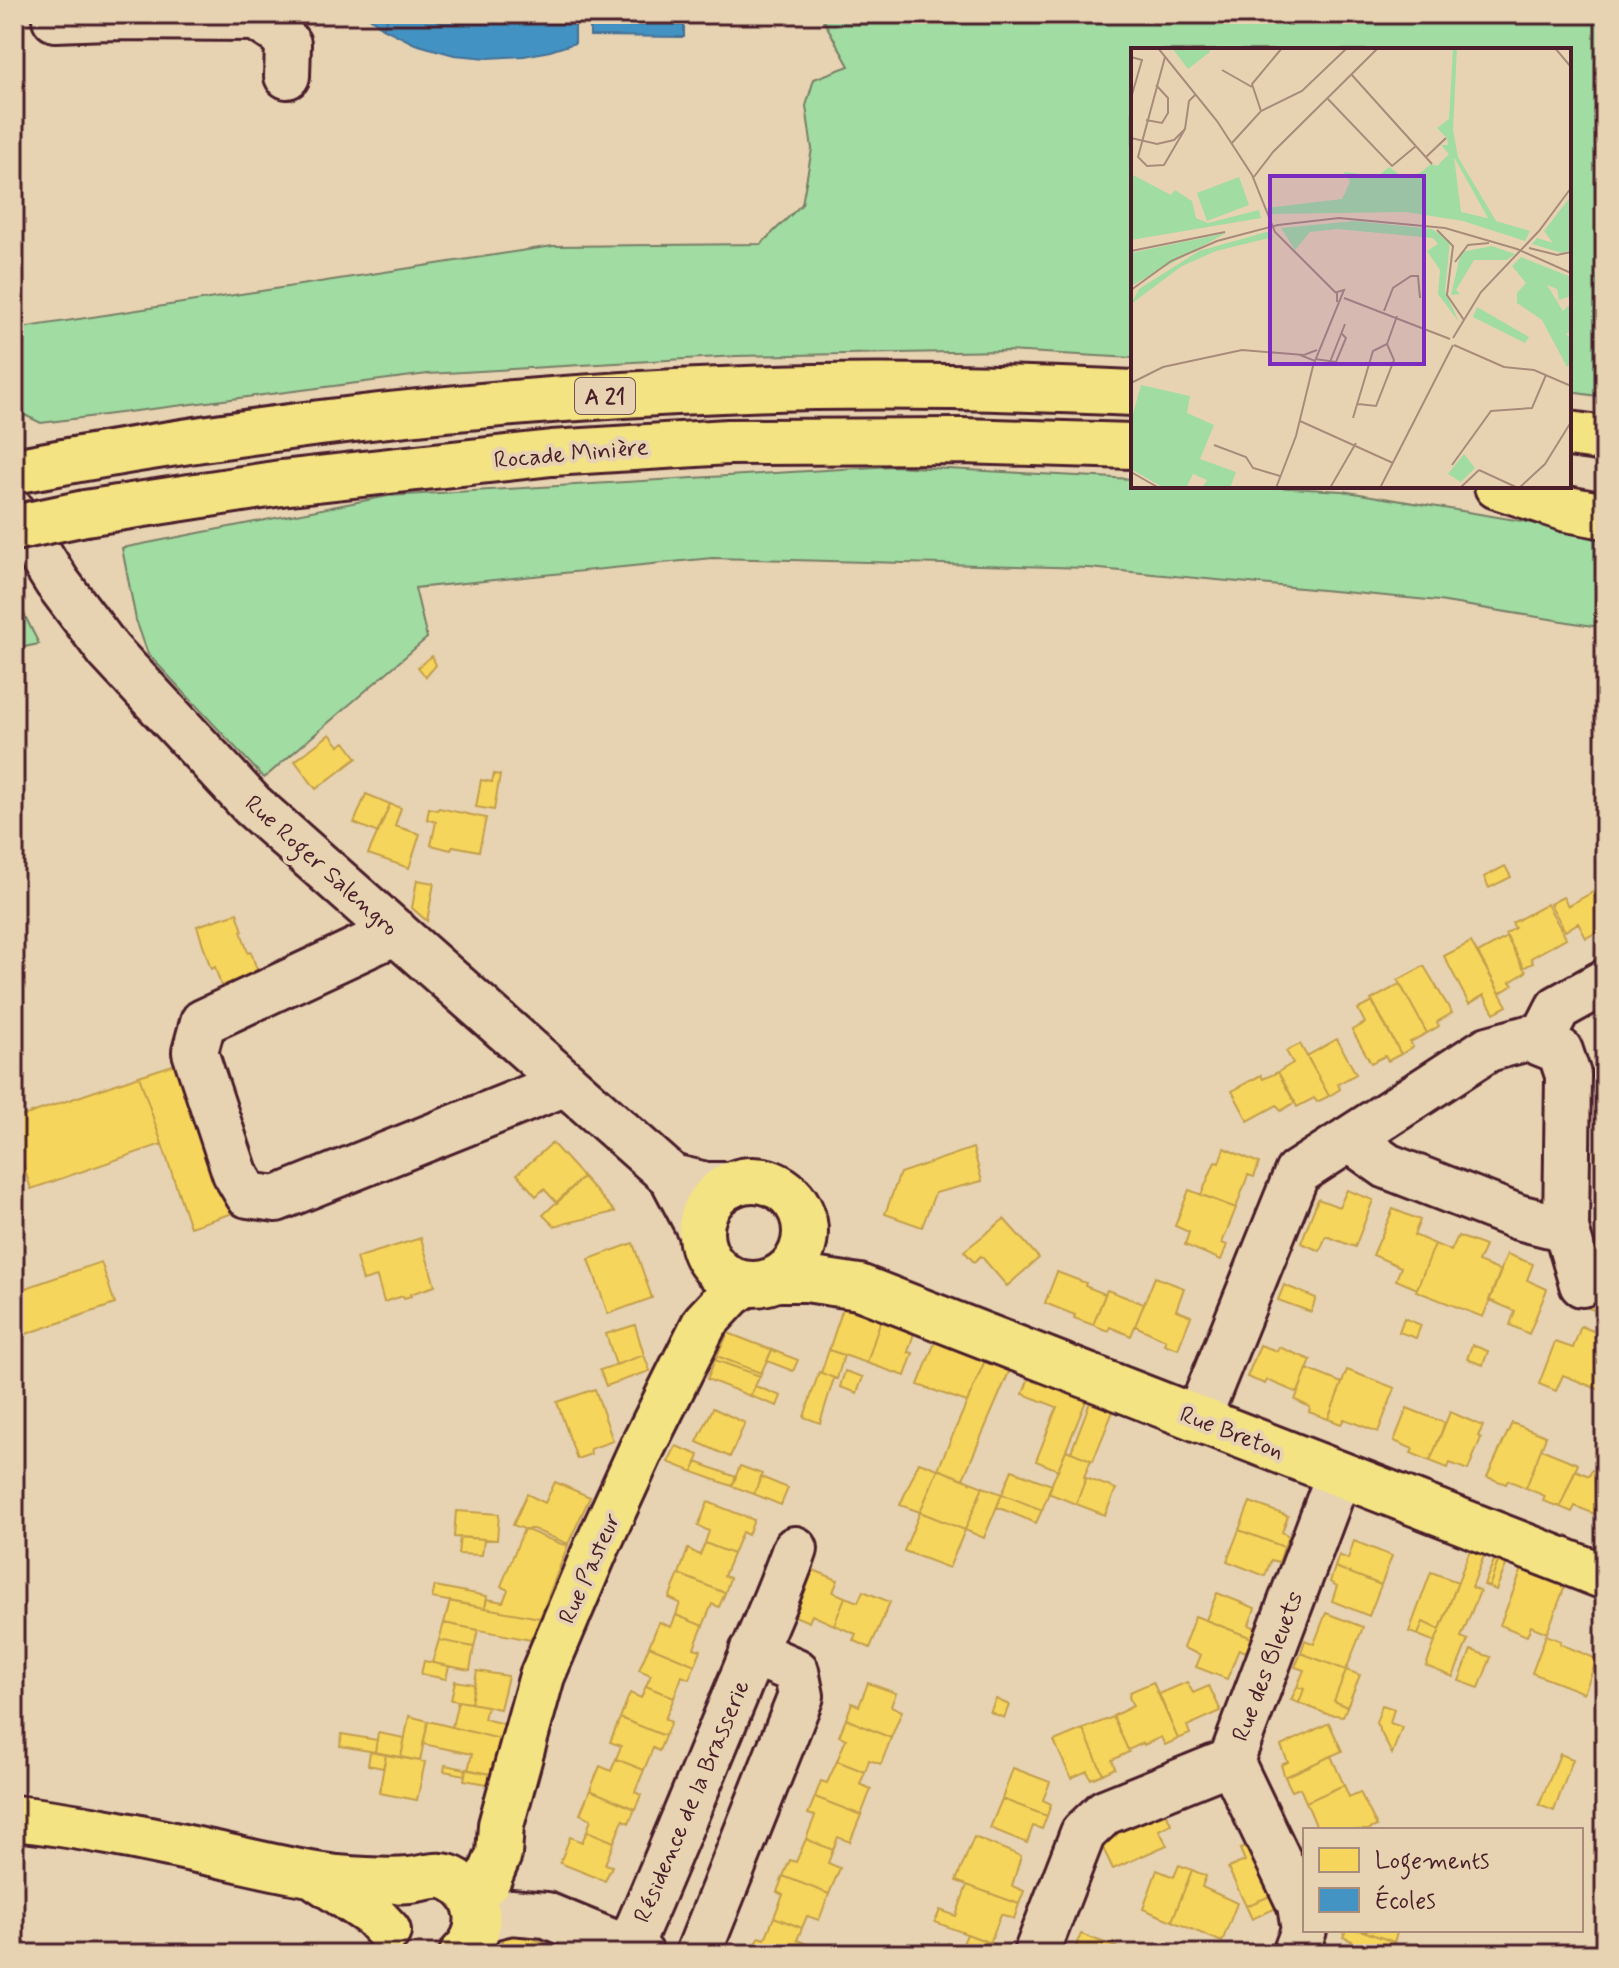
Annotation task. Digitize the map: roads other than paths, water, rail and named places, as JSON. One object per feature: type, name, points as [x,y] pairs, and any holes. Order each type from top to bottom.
[{"type":"main road","name":"A 21","points":[[14,471],[81,458],[411,413],[640,394],[848,387],[1131,393]]},
{"type":"main road","points":[[1571,434],[1605,439]]},
{"type":"main road","name":"Rocade Minière","points":[[14,528],[85,513],[295,481],[566,452],[743,442],[961,441],[1131,446]]},
{"type":"main road","points":[[1503,488],[1567,509],[1605,516]]},
{"type":"main road","points":[[1551,488],[1605,496]]},
{"type":"main road","points":[[749,1180],[768,1182],[784,1190],[797,1204],[804,1221],[805,1238],[800,1255],[790,1269],[761,1281],[731,1279],[718,1271],[704,1245],[705,1212],[715,1196],[731,1185],[749,1180]]},
{"type":"main road","name":"Rue Breton","points":[[804,1221],[822,1248],[859,1287]]},
{"type":"main road","name":"Rue Pasteur","points":[[704,1245],[705,1322]]},
{"type":"main road","name":"Rue Breton","points":[[761,1281],[806,1279],[859,1287],[1605,1577]]},
{"type":"main road","name":"Rue Pasteur","points":[[468,1936],[500,1840],[542,1676],[595,1551],[705,1322],[731,1294],[761,1281]]},
{"type":"main road","points":[[14,1818],[129,1835],[313,1875],[364,1881],[443,1876],[464,1887],[468,1936]]},
{"type":"main road","points":[[395,1942],[387,1916],[391,1901],[399,1889],[479,1845],[500,1840]]},
{"type":"main road","points":[[313,1875],[373,1915],[395,1942]]},
{"type":"street","points":[[55,14],[55,19],[256,18],[279,33],[288,44],[287,76]]},
{"type":"street","name":"Rue Roger Salengro","points":[[14,513],[57,582],[109,651],[252,805],[672,1177],[704,1245]]},
{"type":"street","points":[[396,932],[203,1022],[195,1052],[235,1173],[248,1195],[276,1199],[566,1083]]},
{"type":"street","points":[[1540,1043],[1558,1008],[1605,982]]},
{"type":"street","points":[[1198,1418],[1297,1173],[1488,1049],[1528,1038],[1560,1051],[1568,1075],[1566,1229],[1582,1284]]},
{"type":"street","points":[[1349,1139],[1387,1166],[1518,1217],[1566,1229]]},
{"type":"street","name":"Rue Roger Salengro","points":[[672,1177],[706,1185],[731,1185]]},
{"type":"street","name":"Rue des Bleuets","points":[[1036,1954],[1083,1833],[1105,1812],[1231,1761],[1339,1474]]},
{"type":"street","name":"Résidence de la Brasserie","points":[[468,1936],[511,1912],[546,1915],[634,1952],[658,1884],[795,1549]]},
{"type":"street","name":"Résidence de la Brasserie","points":[[698,1954],[801,1696],[796,1671],[752,1652]]},
{"type":"street","points":[[1231,1761],[1300,1905],[1303,1924]]},
{"type":"street","points":[[500,1840],[504,1869],[524,1898],[546,1915]]},
{"type":"street","points":[[1295,1954],[1303,1932]]}]
